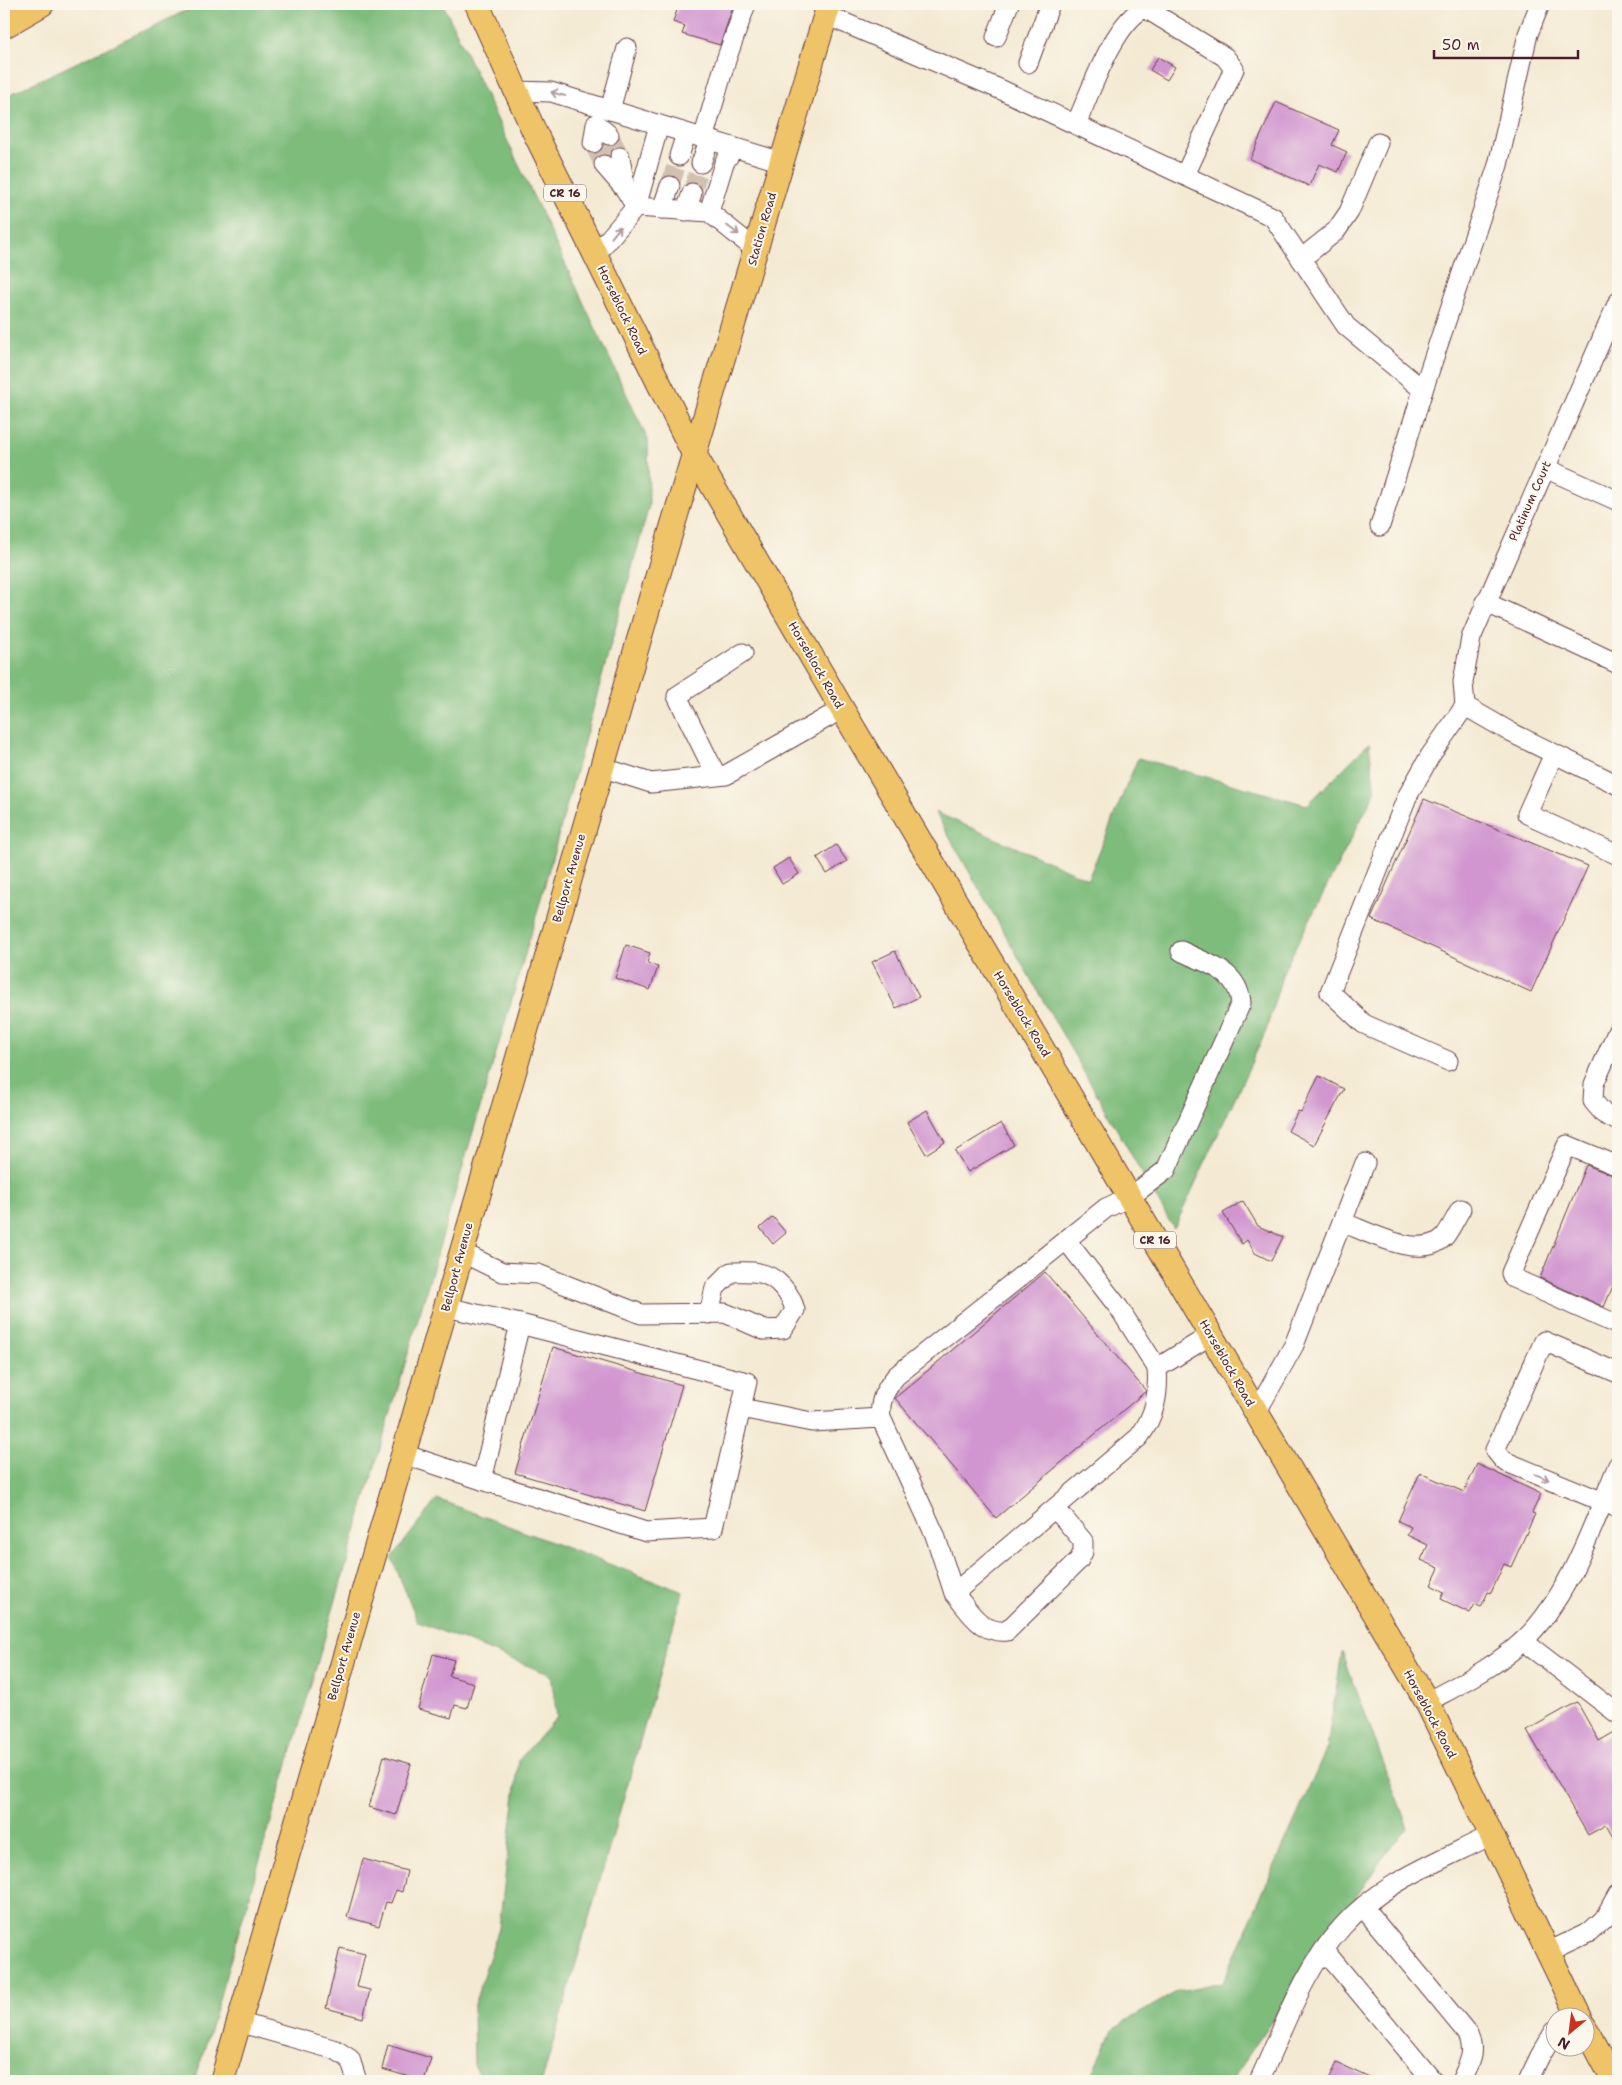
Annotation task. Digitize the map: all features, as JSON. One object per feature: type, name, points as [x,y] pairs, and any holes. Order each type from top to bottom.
[{"type":"main road","points":[[4,26],[42,4]]},
{"type":"main road","name":"Horseblock Road","points":[[477,4],[516,91],[595,256],[694,454],[842,709],[1427,1702],[1548,1952],[1572,2008]]},
{"type":"main road","name":"Station Road","points":[[694,454],[827,9]]},
{"type":"main road","name":"Bellport Avenue","points":[[222,2081],[601,767],[694,454]]},
{"type":"main road","name":"Horseblock Road","points":[[1594,2048],[1613,2081]]},
{"type":"street","points":[[701,163],[700,138],[746,4]]},
{"type":"street","points":[[996,37],[1009,4]]},
{"type":"street","points":[[1028,63],[1050,4]]},
{"type":"street","points":[[1380,526],[1498,165],[1528,34],[1540,4]]},
{"type":"street","points":[[1076,124],[1116,35],[1134,13],[1144,8],[1225,57],[1234,69],[1185,175]]},
{"type":"street","points":[[827,9],[1273,217],[1346,326],[1423,390]]},
{"type":"street","points":[[601,123],[628,48]]},
{"type":"street","points":[[516,91],[551,92],[601,123],[659,125],[782,162]]},
{"type":"street","points":[[595,256],[636,207],[659,125]]},
{"type":"street","points":[[679,156],[700,138]]},
{"type":"street","points":[[1301,259],[1336,230],[1349,212],[1378,143]]},
{"type":"street","points":[[709,212],[724,162],[734,148]]},
{"type":"street","points":[[612,161],[625,190],[636,207]]},
{"type":"street","points":[[662,209],[670,186]]},
{"type":"street","points":[[636,207],[662,209],[689,202],[709,212],[756,250]]},
{"type":"street","name":"Platinum Court","points":[[1465,706],[1463,682],[1471,638],[1485,602],[1617,311]]},
{"type":"street","points":[[1545,468],[1618,501]]},
{"type":"street","points":[[1485,602],[1618,664]]},
{"type":"street","points":[[716,775],[677,696],[743,653]]},
{"type":"street","points":[[1448,1061],[1364,1024],[1330,992],[1407,797],[1430,756],[1465,706],[1618,786]]},
{"type":"street","points":[[601,767],[651,784],[726,775],[842,709]]},
{"type":"street","points":[[1554,754],[1527,814],[1618,854]]},
{"type":"street","points":[[1055,1508],[1083,1542],[1083,1552],[1079,1560],[1007,1631],[995,1633],[984,1627],[954,1593],[934,1535],[881,1418],[880,1404],[885,1391],[896,1376],[1106,1208],[1130,1197],[1166,1170],[1241,1003],[1240,990],[1232,978],[1181,951]]},
{"type":"street","points":[[1618,1030],[1594,1084],[1593,1100],[1604,1114],[1618,1121]]},
{"type":"street","points":[[1618,1166],[1568,1145],[1511,1273],[1513,1278],[1520,1282],[1618,1325]]},
{"type":"street","points":[[1256,1413],[1294,1345],[1366,1162]]},
{"type":"street","points":[[1342,1222],[1410,1247],[1429,1246],[1444,1236],[1461,1209]]},
{"type":"street","points":[[954,1593],[1139,1437],[1149,1423],[1159,1392],[1157,1368],[1119,1308],[1066,1240]]},
{"type":"street","points":[[461,1252],[502,1272],[538,1274],[641,1314],[709,1314]]},
{"type":"street","points":[[403,1454],[646,1532],[713,1528],[746,1382],[446,1307]]},
{"type":"street","points":[[482,1480],[520,1324]]},
{"type":"street","points":[[1157,1368],[1210,1335]]},
{"type":"street","points":[[1610,1505],[1498,1456],[1495,1450],[1544,1341],[1618,1373]]},
{"type":"street","points":[[740,1408],[812,1422],[881,1418]]},
{"type":"street","points":[[1427,1702],[1486,1669],[1523,1641],[1557,1598],[1610,1505],[1618,1465]]},
{"type":"street","points":[[1523,1641],[1618,1714]]},
{"type":"street","points":[[1259,2081],[1307,1978],[1324,1950],[1342,1926],[1388,1888],[1491,1835]]},
{"type":"street","points":[[1548,1952],[1590,1932],[1604,1919],[1618,1894]]},
{"type":"street","points":[[1363,1907],[1468,2034],[1473,2046],[1462,2081]]},
{"type":"street","points":[[1324,1950],[1433,2081]]},
{"type":"street","points":[[238,2022],[336,2050],[350,2059],[357,2081]]},
{"type":"street","points":[[1528,2081],[1544,2049]]},
{"type":"green space","points":[[200,4],[443,4],[648,440],[649,506],[535,920],[195,2081],[4,2081],[4,97]]},
{"type":"green space","points":[[1369,743],[1375,792],[1283,972],[1266,1031],[1174,1229],[935,812],[1088,879],[1138,758],[1307,805]]},
{"type":"green space","points":[[437,1499],[683,1592],[542,2081],[483,2081],[474,2065],[473,2008],[499,1928],[519,1760],[557,1717],[551,1675],[418,1622],[392,1558]]},
{"type":"green space","points":[[1342,1652],[1408,1828],[1388,1850],[1231,2081],[1088,2081],[1114,2028],[1178,1991],[1223,1982],[1327,1748]]},
{"type":"building","points":[[679,4],[734,4],[720,45],[682,34],[685,26],[673,22]]},
{"type":"building","points":[[1158,57],[1175,67],[1167,80],[1150,70]]},
{"type":"building","points":[[1276,102],[1339,130],[1332,145],[1347,152],[1338,172],[1319,164],[1309,186],[1250,159]]},
{"type":"building","points":[[1424,799],[1588,866],[1531,992],[1371,919]]},
{"type":"building","points":[[836,845],[847,861],[827,874],[817,858]]},
{"type":"building","points":[[789,858],[799,874],[782,884],[773,868]]},
{"type":"building","points":[[626,945],[650,953],[647,963],[658,967],[650,990],[615,978]]},
{"type":"building","points":[[895,951],[919,997],[896,1008],[872,962]]},
{"type":"building","points":[[1319,1076],[1344,1089],[1314,1145],[1288,1131],[1298,1111],[1301,1112]]},
{"type":"building","points":[[927,1110],[945,1142],[926,1154],[907,1122]]},
{"type":"building","points":[[1001,1123],[1014,1145],[968,1172],[955,1151]]},
{"type":"building","points":[[1586,1165],[1618,1177],[1618,1288],[1613,1286],[1604,1307],[1540,1278]]},
{"type":"building","points":[[1243,1201],[1258,1226],[1283,1237],[1271,1261],[1255,1253],[1247,1240],[1242,1244],[1223,1213]]},
{"type":"building","points":[[773,1217],[786,1233],[773,1244],[760,1228]]},
{"type":"building","points":[[1045,1272],[1146,1391],[996,1518],[895,1398]]},
{"type":"building","points":[[553,1347],[682,1385],[645,1511],[515,1473]]},
{"type":"building","points":[[1477,1464],[1541,1494],[1532,1513],[1535,1514],[1511,1567],[1504,1564],[1491,1593],[1488,1592],[1481,1607],[1475,1604],[1470,1613],[1441,1599],[1444,1592],[1431,1585],[1439,1568],[1421,1560],[1428,1545],[1407,1535],[1411,1527],[1398,1521],[1420,1473],[1464,1492]]},
{"type":"building","points":[[433,1654],[454,1660],[449,1676],[474,1683],[467,1708],[455,1705],[451,1718],[418,1709]]},
{"type":"building","points":[[1577,1702],[1599,1741],[1618,1730],[1618,1846],[1606,1825],[1588,1835],[1527,1730]]},
{"type":"building","points":[[384,1756],[411,1764],[396,1815],[369,1807]]},
{"type":"building","points":[[363,1859],[407,1871],[402,1892],[396,1890],[391,1903],[386,1902],[379,1926],[347,1917]]},
{"type":"building","points":[[340,1948],[365,1954],[357,1987],[370,1990],[363,2018],[326,2008]]},
{"type":"building","points":[[388,2045],[431,2058],[424,2081],[382,2069]]},
{"type":"building","points":[[1337,2063],[1376,2081],[1328,2081]]},
{"type":"tunnel","points":[[609,135],[620,157]]},
{"type":"tunnel","points":[[593,143],[604,165]]},
{"type":"tunnel","points":[[670,186],[679,156]]},
{"type":"tunnel","points":[[692,193],[701,163]]}]
